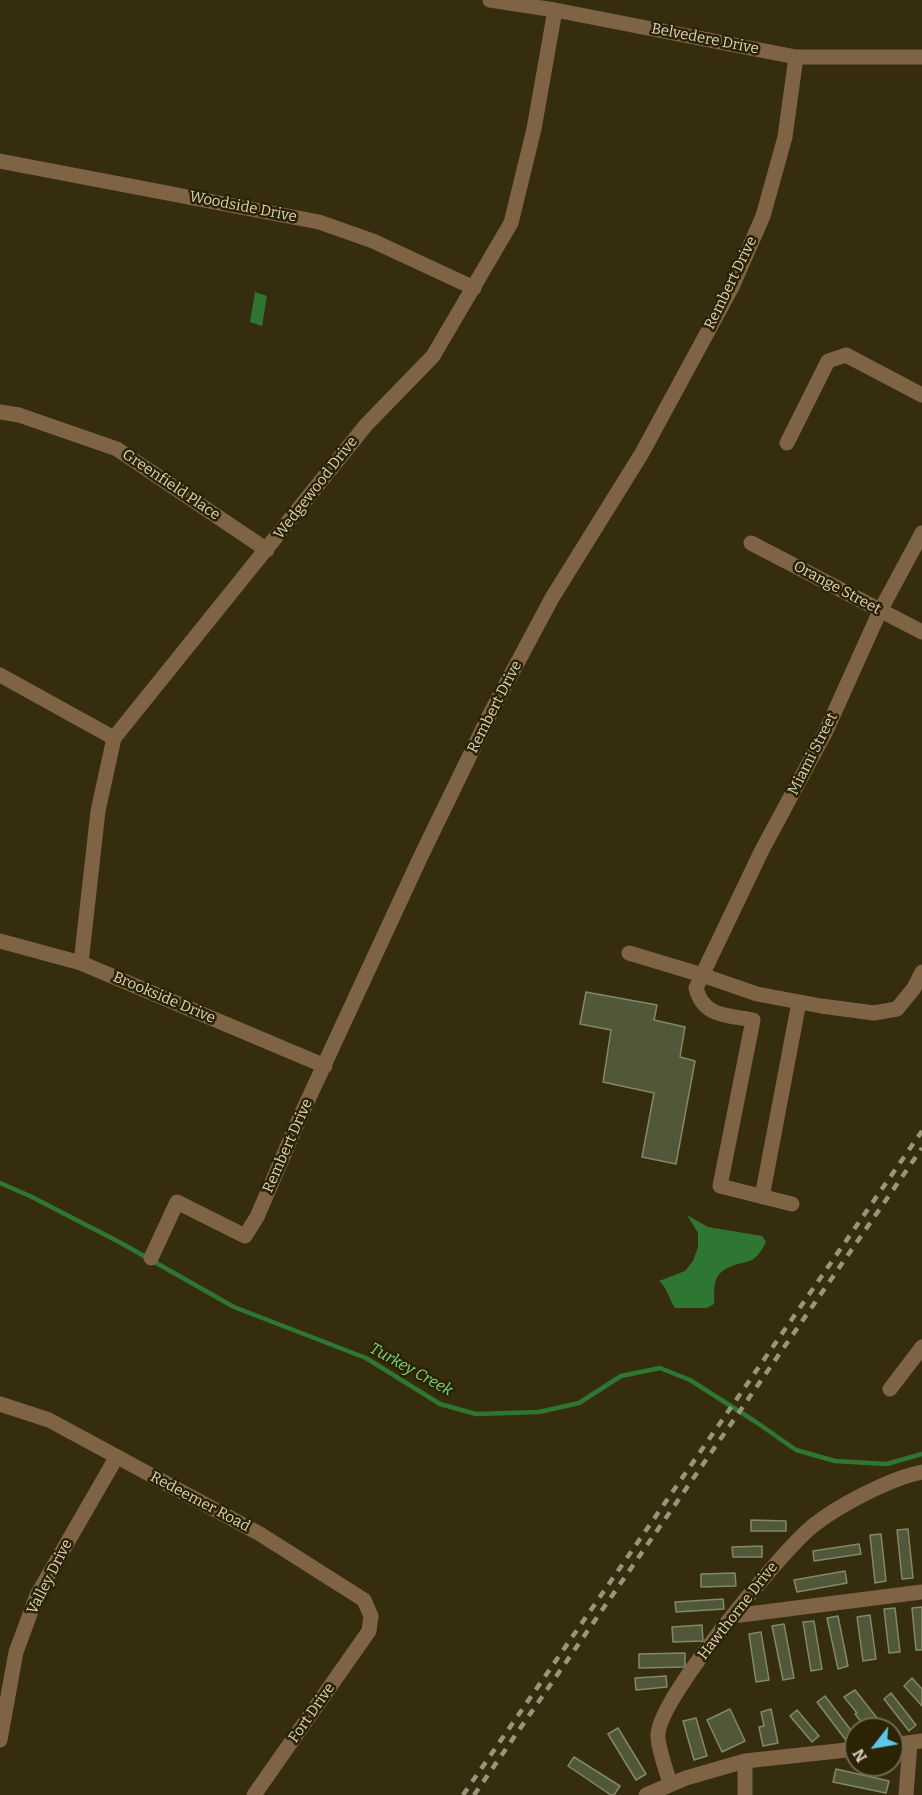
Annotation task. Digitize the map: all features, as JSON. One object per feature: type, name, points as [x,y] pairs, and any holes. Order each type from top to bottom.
[{"type":"street","name":"Belvedere Drive","points":[[490,0],[555,10],[796,57],[922,57]]},
{"type":"street","name":"Wedgewood Drive","points":[[81,963],[98,811],[114,738],[366,425],[433,356],[510,223],[534,129],[555,10]]},
{"type":"street","name":"Rembert Drive","points":[[151,1258],[177,1202],[245,1236],[257,1217],[300,1117],[421,856],[491,712],[552,598],[642,453],[732,287],[763,216],[785,137],[796,57]]},
{"type":"street","name":"Woodside Drive","points":[[0,161],[319,222],[373,241],[474,288]]},
{"type":"street","points":[[787,442],[828,361],[846,355],[922,396]]},
{"type":"street","name":"Greenfield Place","points":[[0,412],[19,415],[117,449],[267,550]]},
{"type":"street","name":"Miami Street","points":[[702,975],[762,850],[826,731],[880,611],[922,533]]},
{"type":"street","name":"Orange Street","points":[[752,543],[922,632]]},
{"type":"street","points":[[0,675],[114,738]]},
{"type":"street","name":"Brookside Drive","points":[[0,941],[81,963],[325,1066]]},
{"type":"street","points":[[629,953],[757,994],[874,1013],[897,1009],[914,988],[922,972]]},
{"type":"street","points":[[702,975],[696,988],[699,999],[708,1011],[753,1020]]},
{"type":"street","points":[[757,994],[720,1186],[792,1204]]},
{"type":"street","points":[[762,1197],[799,1002]]},
{"type":"street","points":[[890,1389],[922,1347]]},
{"type":"street","name":"Redeemer Road","points":[[0,1404],[49,1420],[260,1534],[364,1600],[371,1616],[369,1631]]},
{"type":"street","name":"Valley Drive","points":[[0,1740],[16,1652],[37,1595],[116,1458]]},
{"type":"street","name":"Hawthorne Drive","points":[[670,1784],[657,1736],[663,1715],[690,1673],[765,1574],[809,1528],[865,1493],[922,1472]]},
{"type":"street","points":[[733,1616],[922,1592]]},
{"type":"street","name":"Fort Drive","points":[[254,1795],[369,1631]]},
{"type":"street","points":[[906,1795],[916,1742]]},
{"type":"street","points":[[646,1795],[670,1784],[745,1761],[844,1750]]},
{"type":"street","points":[[745,1761],[745,1795]]},
{"type":"shaded area","points":[[255,292],[267,296],[262,326],[250,322]]},
{"type":"shaded area","points":[[687,1215],[708,1227],[762,1236],[766,1242],[754,1259],[722,1271],[716,1280],[714,1304],[707,1308],[675,1308],[659,1281],[685,1271],[693,1261],[698,1247],[698,1233]]},
{"type":"building","points":[[586,992],[657,1005],[654,1020],[685,1027],[680,1057],[695,1061],[676,1164],[642,1157],[654,1093],[603,1082],[611,1030],[580,1024]]},
{"type":"building","points":[[751,1520],[786,1521],[786,1531],[751,1531]]},
{"type":"building","points":[[908,1529],[913,1578],[902,1579],[897,1530]]},
{"type":"building","points":[[881,1534],[886,1581],[875,1583],[870,1535]]},
{"type":"building","points":[[859,1544],[861,1554],[814,1561],[813,1551]]},
{"type":"building","points":[[762,1546],[762,1557],[733,1557],[732,1547]]},
{"type":"building","points":[[845,1571],[847,1583],[797,1592],[794,1580]]},
{"type":"building","points":[[735,1573],[736,1586],[701,1587],[701,1574]]},
{"type":"building","points":[[723,1599],[724,1609],[676,1612],[675,1602]]},
{"type":"building","points":[[922,1607],[922,1650],[916,1650],[912,1608]]},
{"type":"building","points":[[895,1608],[900,1652],[889,1653],[884,1609]]},
{"type":"building","points":[[870,1615],[876,1659],[863,1661],[857,1617]]},
{"type":"building","points":[[838,1616],[848,1666],[838,1669],[827,1618]]},
{"type":"building","points":[[814,1621],[822,1669],[811,1671],[803,1622]]},
{"type":"building","points":[[784,1624],[794,1678],[783,1680],[772,1626]]},
{"type":"building","points":[[702,1625],[703,1641],[673,1642],[672,1627]]},
{"type":"building","points":[[761,1632],[769,1680],[756,1682],[749,1634]]},
{"type":"building","points":[[685,1653],[685,1667],[639,1668],[639,1654]]},
{"type":"building","points":[[666,1676],[667,1687],[636,1690],[635,1678]]},
{"type":"building","points":[[912,1678],[922,1689],[922,1706],[904,1686]]},
{"type":"building","points":[[855,1690],[876,1717],[857,1717],[855,1714],[857,1713],[844,1697]]},
{"type":"building","points":[[891,1693],[916,1725],[909,1731],[904,1725],[904,1717],[898,1717],[884,1699]]},
{"type":"building","points":[[825,1696],[844,1721],[844,1738],[817,1702]]},
{"type":"building","points":[[730,1709],[745,1741],[722,1752],[707,1720]]},
{"type":"building","points":[[771,1709],[778,1743],[763,1746],[759,1727],[764,1726],[761,1712]]},
{"type":"building","points":[[797,1710],[819,1736],[812,1742],[790,1716]]},
{"type":"building","points":[[696,1718],[707,1756],[694,1760],[683,1721]]},
{"type":"building","points":[[618,1728],[646,1774],[636,1780],[608,1734]]},
{"type":"building","points":[[574,1757],[620,1786],[614,1795],[568,1766]]},
{"type":"building","points":[[836,1769],[844,1771],[844,1777],[871,1777],[889,1781],[886,1793],[833,1782]]},
{"type":"waterway","name":"Turkey Creek","points":[[0,1183],[121,1243],[234,1307],[366,1358],[440,1404],[476,1414],[539,1412],[579,1403],[621,1376],[660,1368],[690,1380],[796,1450],[835,1461],[887,1464],[922,1454]]},
{"type":"railway","points":[[463,1795],[922,1131]]},
{"type":"railway","points":[[474,1795],[922,1148]]}]
